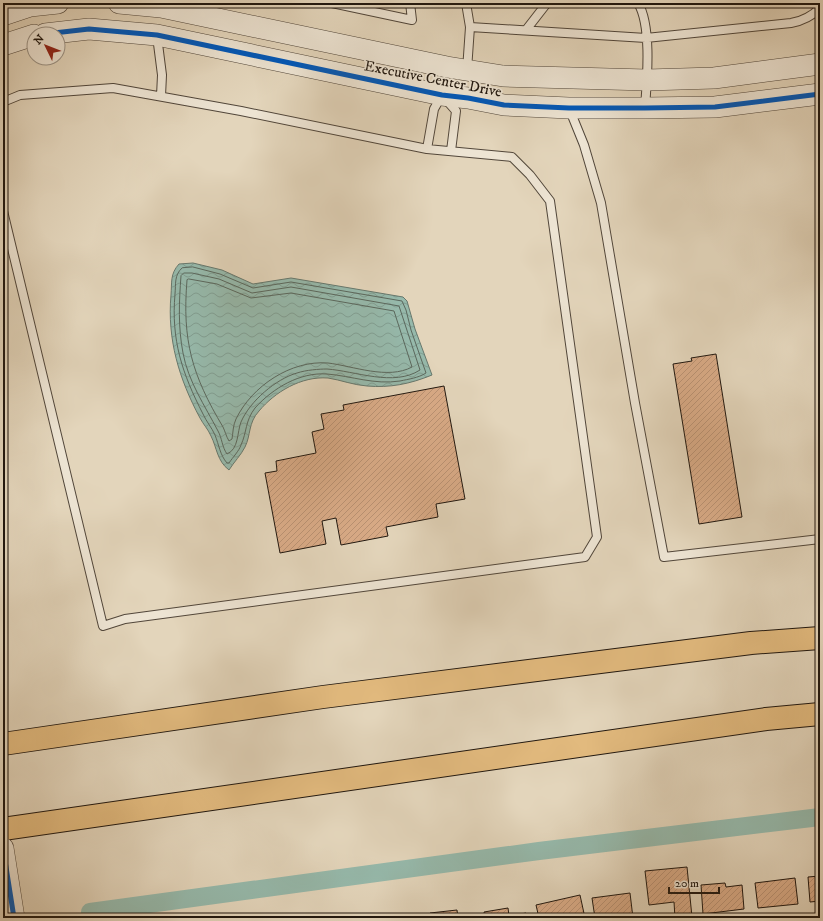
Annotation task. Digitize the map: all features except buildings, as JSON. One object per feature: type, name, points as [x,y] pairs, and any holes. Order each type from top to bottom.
[{"type":"highway","points":[[3,744],[323,697],[750,643],[820,638]]},
{"type":"highway","points":[[3,829],[766,719],[820,714]]},
{"type":"street","points":[[3,15],[30,6],[58,3]]},
{"type":"street","name":"Executive Center Drive","points":[[119,3],[161,8],[457,69],[503,76],[647,80],[714,78],[820,64]]},
{"type":"street","points":[[157,35],[161,8]]},
{"type":"street","name":"Executive Center Drive","points":[[66,32],[89,29],[157,35],[442,95],[504,105],[569,108],[715,107],[820,94]]},
{"type":"street","points":[[3,45],[26,38]]},
{"type":"street","points":[[442,95],[457,69]]},
{"type":"street","points":[[3,848],[14,918]]},
{"type":"lane","points":[[332,3],[412,20],[410,3]]},
{"type":"lane","points":[[457,69],[470,26],[466,3]]},
{"type":"lane","points":[[526,30],[547,3]]},
{"type":"lane","points":[[638,3],[645,20],[647,80],[645,108]]},
{"type":"lane","points":[[470,26],[646,38],[791,23],[802,21],[820,8]]},
{"type":"lane","points":[[157,35],[162,75],[161,96]]},
{"type":"lane","points":[[3,102],[20,95],[113,88],[241,110],[427,149],[512,157],[530,176],[550,201],[598,537],[585,557],[124,619],[103,626],[3,211]]},
{"type":"lane","points":[[427,149],[434,109],[442,95],[456,111],[451,151]]},
{"type":"lane","points":[[569,108],[584,145],[601,204],[635,402],[664,557],[820,538]]},
{"type":"water","points":[[193,263],[222,270],[253,284],[291,278],[403,297],[407,301],[415,329],[432,375],[416,381],[392,386],[357,385],[328,378],[318,378],[289,387],[265,404],[255,416],[251,424],[245,447],[229,470],[222,463],[210,433],[201,420],[186,389],[173,343],[170,311],[174,271],[179,264]]},
{"type":"waterway","points":[[90,912],[539,851],[820,817]]},
{"type":"cycle path","points":[[66,32],[89,29],[157,35],[442,95],[504,105],[569,108],[715,107],[820,94]]},
{"type":"cycle path","points":[[3,848],[14,918]]}]
